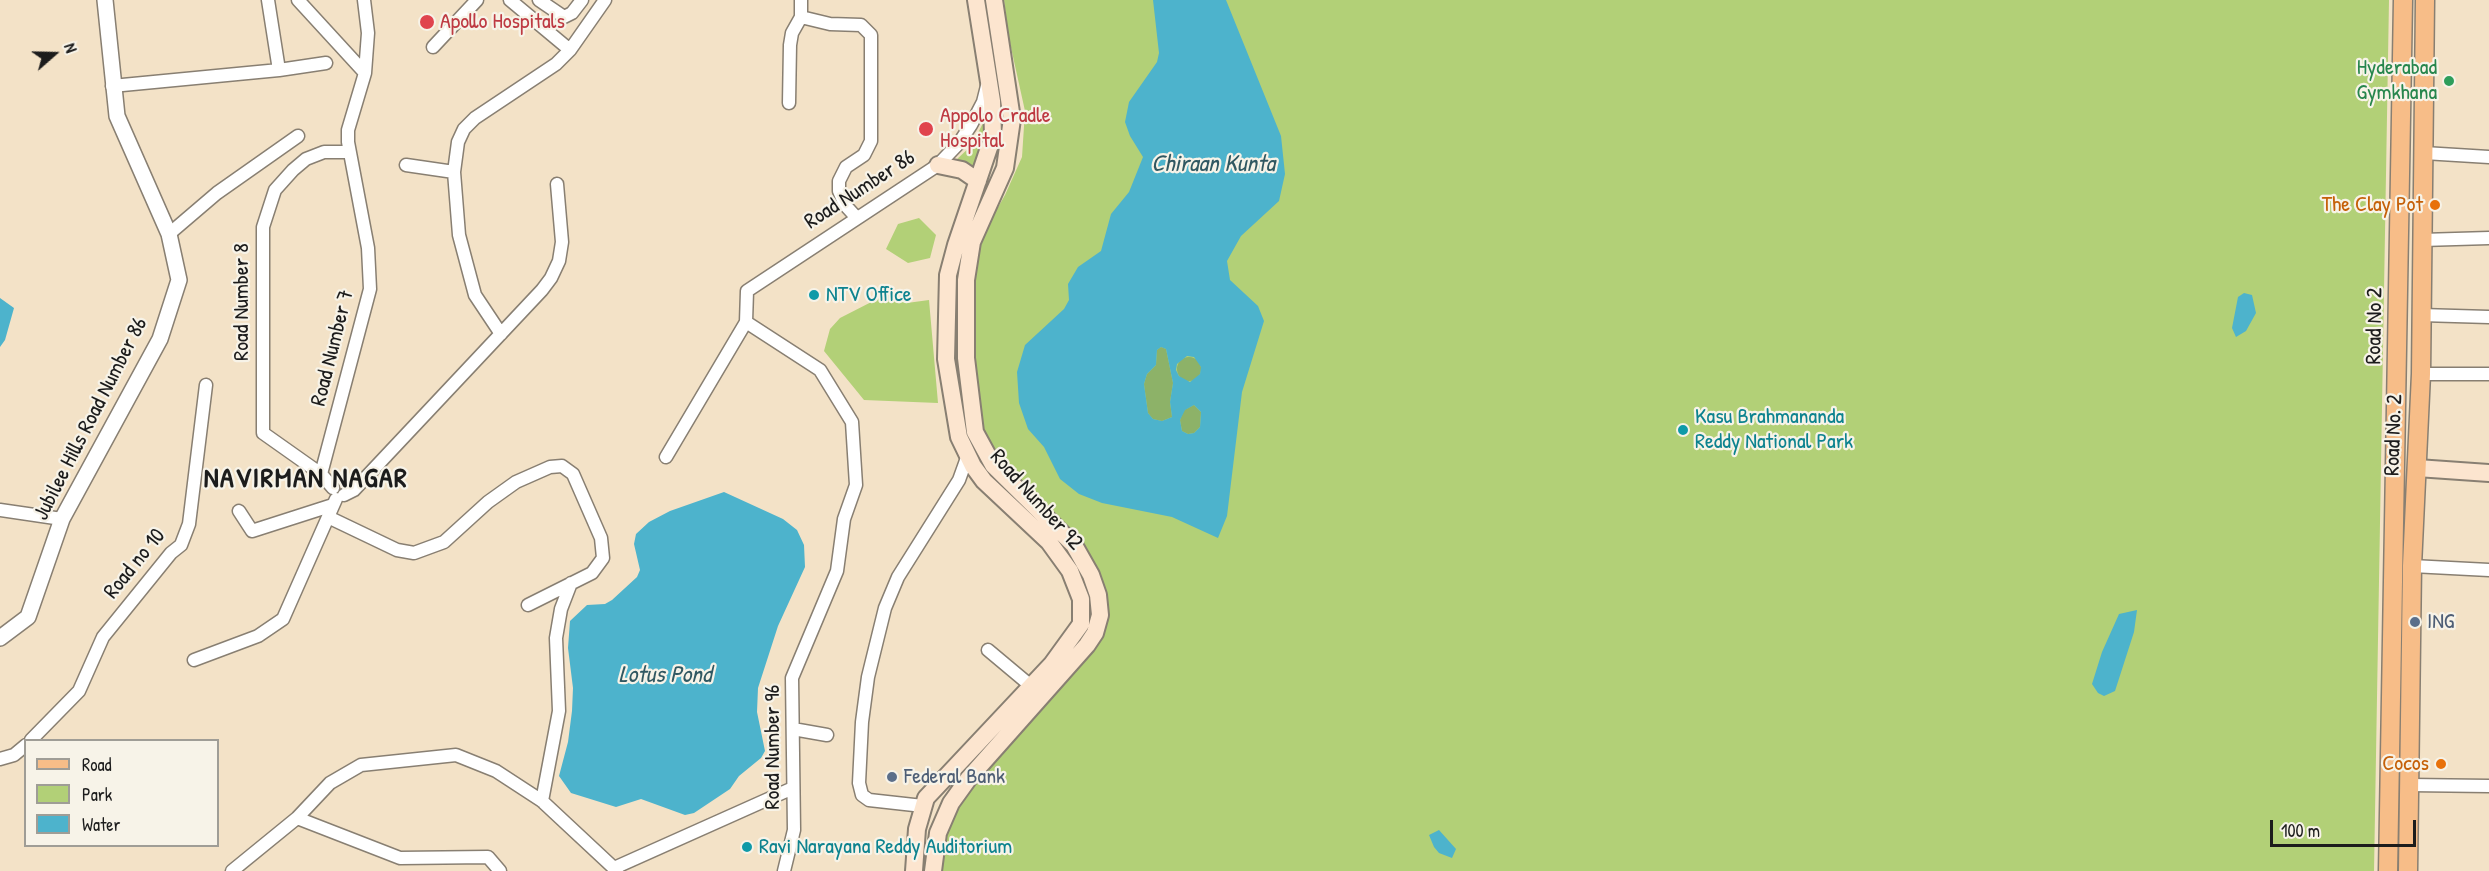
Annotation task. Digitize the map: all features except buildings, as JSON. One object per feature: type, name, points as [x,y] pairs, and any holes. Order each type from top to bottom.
[{"type":"main road","name":"Road Number 92","points":[[914,871],[917,829],[923,806],[932,790],[1052,664],[1081,624],[1080,599],[1070,572],[1049,542],[984,481],[968,455],[959,437],[945,359],[948,274],[993,136],[992,101],[976,0]]},
{"type":"main road","name":"Road Number 92","points":[[933,871],[938,833],[951,803],[969,778],[1087,645],[1095,633],[1100,615],[1095,585],[1074,544],[993,465],[975,432],[966,358],[966,280],[972,242],[1005,168],[1012,119],[994,0]]},
{"type":"main road","name":"Road No 2","points":[[2388,870],[2403,0]]},
{"type":"main road","name":"Road No. 2","points":[[2408,871],[2412,566],[2421,374],[2425,0]]},
{"type":"main road","points":[[938,165],[962,170],[978,181]]},
{"type":"main road","points":[[2417,468],[2489,473]]},
{"type":"street","name":"Jubilee Hills Road Number 86","points":[[0,638],[28,617],[62,519],[160,339],[179,280],[169,234],[117,116],[112,86],[105,0]]},
{"type":"street","points":[[268,0],[279,70]]},
{"type":"street","points":[[298,0],[365,73]]},
{"type":"street","name":"Road Number 7","points":[[321,474],[370,289],[368,248],[349,152],[348,130],[365,73],[368,33],[364,0]]},
{"type":"street","points":[[433,46],[477,0]]},
{"type":"street","points":[[539,0],[564,17],[572,13],[582,0]]},
{"type":"street","points":[[501,333],[476,295],[459,235],[454,172],[458,142],[464,129],[475,118],[539,76],[570,50],[605,0]]},
{"type":"street","points":[[789,103],[790,45],[792,33],[801,17],[801,0]]},
{"type":"street","points":[[516,2],[570,50]]},
{"type":"street","points":[[801,17],[830,24],[861,25],[872,34],[871,141],[864,154],[846,167],[838,181],[839,191],[845,205],[856,217]]},
{"type":"street","points":[[112,86],[279,70],[326,63]]},
{"type":"street","name":"Road Number 86","points":[[746,322],[747,291],[938,165],[959,143],[971,125],[983,102],[988,79]]},
{"type":"street","points":[[169,234],[217,193],[298,136]]},
{"type":"street","name":"Road Number 8","points":[[321,474],[263,433],[263,227],[275,190],[293,170],[306,159],[324,152],[349,152]]},
{"type":"street","points":[[2424,153],[2489,157]]},
{"type":"street","points":[[406,165],[454,172]]},
{"type":"street","points":[[239,511],[252,531],[354,490],[542,290],[559,261],[562,242],[557,184]]},
{"type":"street","points":[[2422,240],[2489,238]]},
{"type":"street","points":[[2421,315],[2489,316]]},
{"type":"street","points":[[666,457],[746,322]]},
{"type":"street","name":"Road Number 96","points":[[746,322],[820,370],[852,422],[856,485],[844,519],[837,571],[792,678],[794,830],[784,871]]},
{"type":"street","points":[[2421,374],[2489,374]]},
{"type":"street","name":"Road no 10","points":[[33,739],[79,690],[103,637],[171,553],[182,545],[189,524],[207,385]]},
{"type":"street","points":[[923,806],[869,800],[862,795],[859,783],[862,722],[877,636],[897,578],[959,480],[968,455]]},
{"type":"street","points":[[328,517],[397,550],[414,553],[444,542],[488,502],[516,482],[550,467],[561,466],[573,474],[604,549],[600,564],[591,573],[528,605]]},
{"type":"street","points":[[321,474],[336,497]]},
{"type":"street","points":[[959,480],[984,481]]},
{"type":"street","points":[[194,660],[258,636],[283,619],[336,497]]},
{"type":"street","points":[[0,510],[62,519]]},
{"type":"street","points":[[2412,566],[2489,570]]},
{"type":"street","points":[[542,801],[559,711],[556,638],[561,609],[571,583]]},
{"type":"street","points":[[988,650],[1030,686]]},
{"type":"street","points":[[793,729],[826,735]]},
{"type":"street","points":[[0,759],[14,755],[24,747]]},
{"type":"street","points":[[232,871],[297,818],[330,783],[361,765],[456,755],[496,771],[542,801],[615,869],[793,788]]},
{"type":"street","points":[[2410,785],[2489,786]]},
{"type":"street","points":[[297,818],[400,858],[488,857],[500,871]]},
{"type":"green space","name":"Kasu Brahmananda Reddy National Park","points":[[1004,0],[2389,0],[2374,871],[940,871],[944,834],[970,788],[1099,639],[1108,621],[1108,598],[1099,572],[1084,544],[1002,465],[987,442],[980,418],[972,324],[973,282],[981,237],[1005,195],[1022,157],[1025,111],[1008,34]]},
{"type":"green space","points":[[988,113],[987,131],[975,170],[955,161],[972,145]]},
{"type":"green space","points":[[919,218],[936,235],[930,258],[908,263],[886,249],[898,224]]},
{"type":"green space","points":[[887,294],[907,303],[929,300],[938,403],[864,400],[824,351],[830,329],[840,318]]},
{"type":"green space","points":[[1161,347],[1166,349],[1173,383],[1170,402],[1172,417],[1162,421],[1153,419],[1148,413],[1144,384],[1147,374],[1156,365],[1157,350]]},
{"type":"green space","points":[[1184,357],[1194,357],[1201,364],[1201,374],[1194,381],[1184,381],[1177,374],[1177,364]]},
{"type":"green space","points":[[1194,405],[1201,412],[1200,427],[1194,433],[1188,434],[1182,431],[1180,420],[1184,410]]},
{"type":"water","name":"Chiraan Kunta","points":[[1153,0],[1226,0],[1281,136],[1285,174],[1279,201],[1241,236],[1227,261],[1230,280],[1258,306],[1264,321],[1242,392],[1227,516],[1218,538],[1172,517],[1102,503],[1079,494],[1060,479],[1044,447],[1028,429],[1019,403],[1017,372],[1025,345],[1064,309],[1069,300],[1068,284],[1078,267],[1101,251],[1111,214],[1129,192],[1143,157],[1130,136],[1125,122],[1129,102],[1157,62],[1159,53]],"holes":[[[1161,347],[1166,349],[1173,383],[1170,402],[1172,417],[1162,421],[1153,419],[1148,413],[1144,384],[1147,374],[1156,365],[1157,350]],[[1187,356],[1194,357],[1201,367],[1200,374],[1190,382],[1179,376],[1176,370],[1177,364]],[[1194,405],[1201,412],[1200,427],[1194,433],[1188,434],[1182,431],[1180,420],[1185,410]]]},
{"type":"water","points":[[2244,293],[2252,295],[2256,313],[2246,331],[2236,337],[2232,328],[2238,297]]},
{"type":"water","points":[[0,298],[14,308],[5,340],[0,347]]},
{"type":"water","name":"Lotus Pond","points":[[724,492],[783,519],[797,530],[804,545],[805,567],[778,626],[758,688],[757,712],[765,751],[761,758],[739,776],[730,789],[694,813],[685,815],[641,799],[616,807],[571,793],[559,776],[568,742],[572,711],[573,688],[568,648],[570,621],[587,605],[605,604],[612,600],[637,577],[640,570],[634,544],[636,534],[649,522],[670,511]]},
{"type":"water","points":[[2137,610],[2134,632],[2115,691],[2104,696],[2098,693],[2092,684],[2102,652],[2119,614]]},
{"type":"water","points":[[1439,830],[1456,849],[1452,858],[1439,853],[1434,847],[1429,835]]},
{"type":"place","name":"Apollo Hospitals","points":[[427,22]]},
{"type":"place","name":"Hyderabad Gymkhana","points":[[2449,81]]},
{"type":"place","name":"Appolo Cradle Hospital","points":[[926,129]]},
{"type":"place","name":"The Clay Pot","points":[[2435,205]]},
{"type":"place","name":"NTV Office","points":[[814,295]]},
{"type":"place","name":"Kasu Brahmananda Reddy National Park","points":[[1683,430]]},
{"type":"place","name":"ING","points":[[2415,622]]},
{"type":"place","name":"Cocos","points":[[2441,764]]},
{"type":"place","name":"Federal Bank","points":[[892,777]]},
{"type":"place","name":"Ravi Narayana Reddy Auditorium","points":[[747,847]]},
{"type":"district","name":"NAVIRMAN NAGAR","points":[[306,480]]}]
